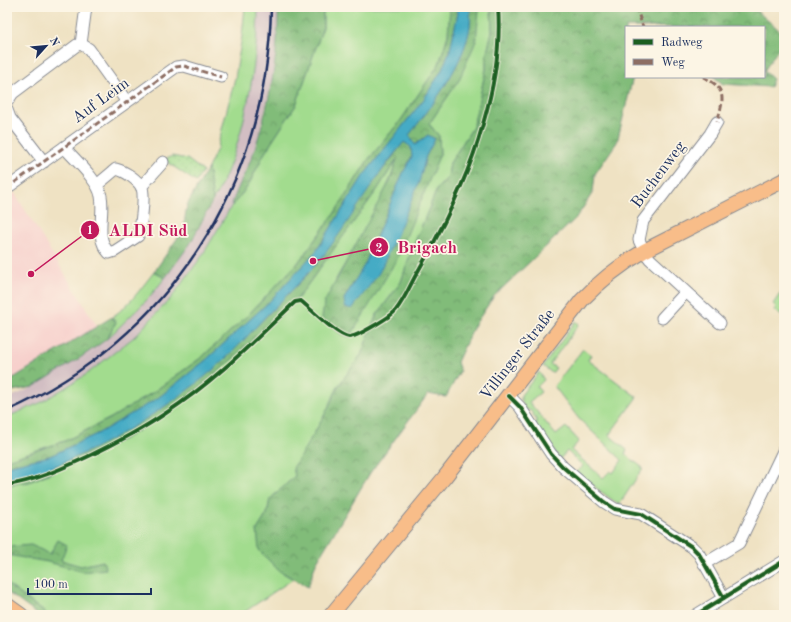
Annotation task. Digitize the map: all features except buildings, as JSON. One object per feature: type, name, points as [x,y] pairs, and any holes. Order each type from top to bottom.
[{"type":"main road","name":"Villinger Straße","points":[[331,615],[444,478],[582,300],[603,278],[623,263],[644,251],[784,180]]},
{"type":"main road","points":[[7,605],[21,615]]},
{"type":"street","points":[[81,44],[86,7]]},
{"type":"street","points":[[7,102],[13,93],[77,45],[81,44]]},
{"type":"street","points":[[81,44],[89,49],[127,102]]},
{"type":"street","name":"Auf Leim","points":[[7,188],[176,67],[184,66],[221,77]]},
{"type":"street","points":[[7,110],[10,118],[44,162]]},
{"type":"street","name":"Buchenweg","points":[[644,251],[639,240],[643,221],[710,134],[717,122]]},
{"type":"street","points":[[64,147],[97,185],[101,196],[100,225],[104,248],[109,253],[115,251],[138,236],[143,194],[138,182],[120,170],[116,170],[97,185]]},
{"type":"street","points":[[141,187],[162,162]]},
{"type":"street","points":[[644,251],[720,323]]},
{"type":"street","points":[[662,318],[686,292]]},
{"type":"street","points":[[509,396],[520,407],[551,454],[569,472],[604,502],[615,509],[641,514],[692,547],[724,598]]},
{"type":"street","points":[[704,564],[739,543],[784,449]]},
{"type":"street","points":[[696,615],[784,561]]},
{"type":"shaded area","points":[[258,7],[278,7],[279,25],[272,80],[256,146],[231,207],[202,256],[171,298],[134,337],[87,374],[42,402],[7,417],[7,399],[33,387],[77,360],[107,339],[145,302],[190,244],[220,189],[258,24]]},
{"type":"shaded area","points":[[14,192],[97,326],[7,382],[7,196]]},
{"type":"green space","points":[[245,7],[258,7],[252,80],[247,106],[233,157],[224,180],[213,200],[208,168],[217,149],[235,78]]},
{"type":"green space","points":[[278,7],[323,7],[323,27],[296,105],[264,154],[248,186],[231,207],[253,153],[261,128],[273,77],[277,42]]},
{"type":"green space","points":[[323,7],[450,7],[448,35],[439,64],[401,120],[368,160],[334,214],[297,264],[247,316],[202,357],[152,393],[111,418],[65,441],[7,460],[7,417],[42,402],[87,374],[134,337],[171,298],[202,256],[231,207],[248,186],[264,154],[296,105],[323,27]]},
{"type":"green space","points":[[450,7],[457,7],[458,13],[450,50],[442,70],[424,99],[364,175],[317,250],[269,302],[206,360],[158,398],[99,433],[50,456],[7,466],[7,460],[65,441],[111,418],[152,393],[202,357],[247,316],[297,264],[334,214],[368,160],[401,120],[439,64],[448,35]]},
{"type":"green space","points":[[470,7],[478,7],[479,11],[476,41],[459,80],[429,124],[439,136],[440,154],[397,259],[350,337],[341,334],[322,318],[324,303],[390,181],[397,159],[377,190],[295,302],[206,383],[167,413],[126,438],[29,482],[7,485],[7,480],[25,477],[70,460],[113,437],[164,407],[214,369],[307,275],[327,250],[371,185],[404,142],[411,147],[412,156],[403,173],[365,264],[344,299],[419,182],[426,156],[435,139],[428,135],[415,145],[409,135],[427,112],[453,73],[465,46],[470,29]]},
{"type":"green space","points":[[478,7],[491,7],[492,32],[486,57],[486,69],[473,127],[450,163],[448,177],[437,189],[412,249],[401,282],[376,316],[361,355],[339,385],[295,476],[270,499],[267,514],[257,530],[278,570],[293,579],[240,615],[48,615],[7,584],[7,485],[29,482],[79,461],[167,413],[206,383],[295,302],[377,190],[398,158],[386,190],[336,279],[350,337],[363,314],[440,154],[439,136],[429,124],[459,80],[479,11]]},
{"type":"green space","points":[[491,7],[752,7],[784,34],[784,40],[765,69],[765,26],[625,26],[625,78],[633,78],[617,142],[595,174],[593,192],[577,217],[494,296],[474,326],[457,362],[460,371],[446,397],[428,394],[370,473],[316,563],[308,587],[278,570],[259,550],[257,530],[267,514],[270,499],[295,476],[293,468],[323,418],[339,385],[361,355],[376,316],[401,282],[412,249],[437,189],[448,177],[450,163],[473,127],[486,69],[486,57],[492,31]]},
{"type":"green space","points":[[765,72],[773,79],[770,87],[723,84],[715,78],[765,78]]},
{"type":"green space","points":[[172,156],[187,159],[203,171],[196,182],[164,160]]},
{"type":"green space","points":[[208,168],[213,200],[190,244],[165,278],[154,272],[183,230],[187,205]]},
{"type":"green space","points":[[154,272],[165,278],[145,302],[107,339],[116,322],[112,317],[130,302]]},
{"type":"green space","points":[[784,288],[784,316],[774,310],[776,307],[773,304]]},
{"type":"green space","points":[[112,317],[116,322],[107,339],[77,360],[33,387],[7,392],[7,382]]},
{"type":"green space","points":[[576,321],[579,324],[550,364],[556,368],[552,373],[543,366]]},
{"type":"green space","points":[[583,349],[591,355],[588,360],[637,397],[609,435],[627,450],[625,454],[643,468],[619,505],[576,473],[583,466],[567,451],[560,459],[534,425],[537,421],[531,411],[525,409],[521,400],[521,395],[539,372],[544,380],[537,387],[541,392],[529,402],[556,435],[566,427],[579,441],[571,450],[603,478],[610,471],[613,473],[622,460],[579,419],[554,386]]},
{"type":"green space","points":[[58,540],[67,545],[61,560],[81,566],[103,561],[106,569],[84,572],[48,562],[7,555],[7,547],[31,545],[50,554]]},
{"type":"green space","points":[[7,584],[48,615],[38,615],[7,592]]},
{"type":"water","points":[[457,7],[470,7],[470,29],[465,46],[453,73],[445,86],[409,135],[415,145],[428,135],[435,139],[426,156],[419,182],[399,230],[379,273],[352,309],[345,307],[344,299],[365,264],[403,173],[412,157],[411,147],[404,142],[393,155],[327,251],[298,284],[235,350],[214,369],[170,403],[116,436],[60,464],[33,474],[7,480],[7,466],[50,456],[99,433],[158,398],[206,360],[269,302],[317,250],[364,175],[424,99],[442,70],[450,50],[458,13]]},
{"type":"railway","points":[[7,411],[65,380],[116,342],[161,298],[199,248],[229,194],[251,135],[265,72],[271,7]]},
{"type":"marked path","points":[[636,7],[643,26]]},
{"type":"marked path","points":[[7,188],[176,67],[184,66],[221,77]]},
{"type":"marked path","points":[[705,78],[716,85],[722,95],[721,107],[717,122]]},
{"type":"cycle path","points":[[7,485],[38,478],[67,466],[117,442],[157,419],[184,401],[217,375],[295,302],[301,301],[331,327],[349,337],[366,330],[393,313],[405,297],[437,237],[471,163],[487,110],[496,66],[499,21],[498,7]]},
{"type":"cycle path","points":[[509,396],[520,407],[551,454],[563,467],[604,502],[615,509],[641,514],[692,547],[699,554],[724,598]]},
{"type":"cycle path","points":[[696,615],[784,561]]},
{"type":"place","name":"Brigach","points":[[313,261]]},
{"type":"place","name":"ALDI Süd","points":[[31,274]]}]
